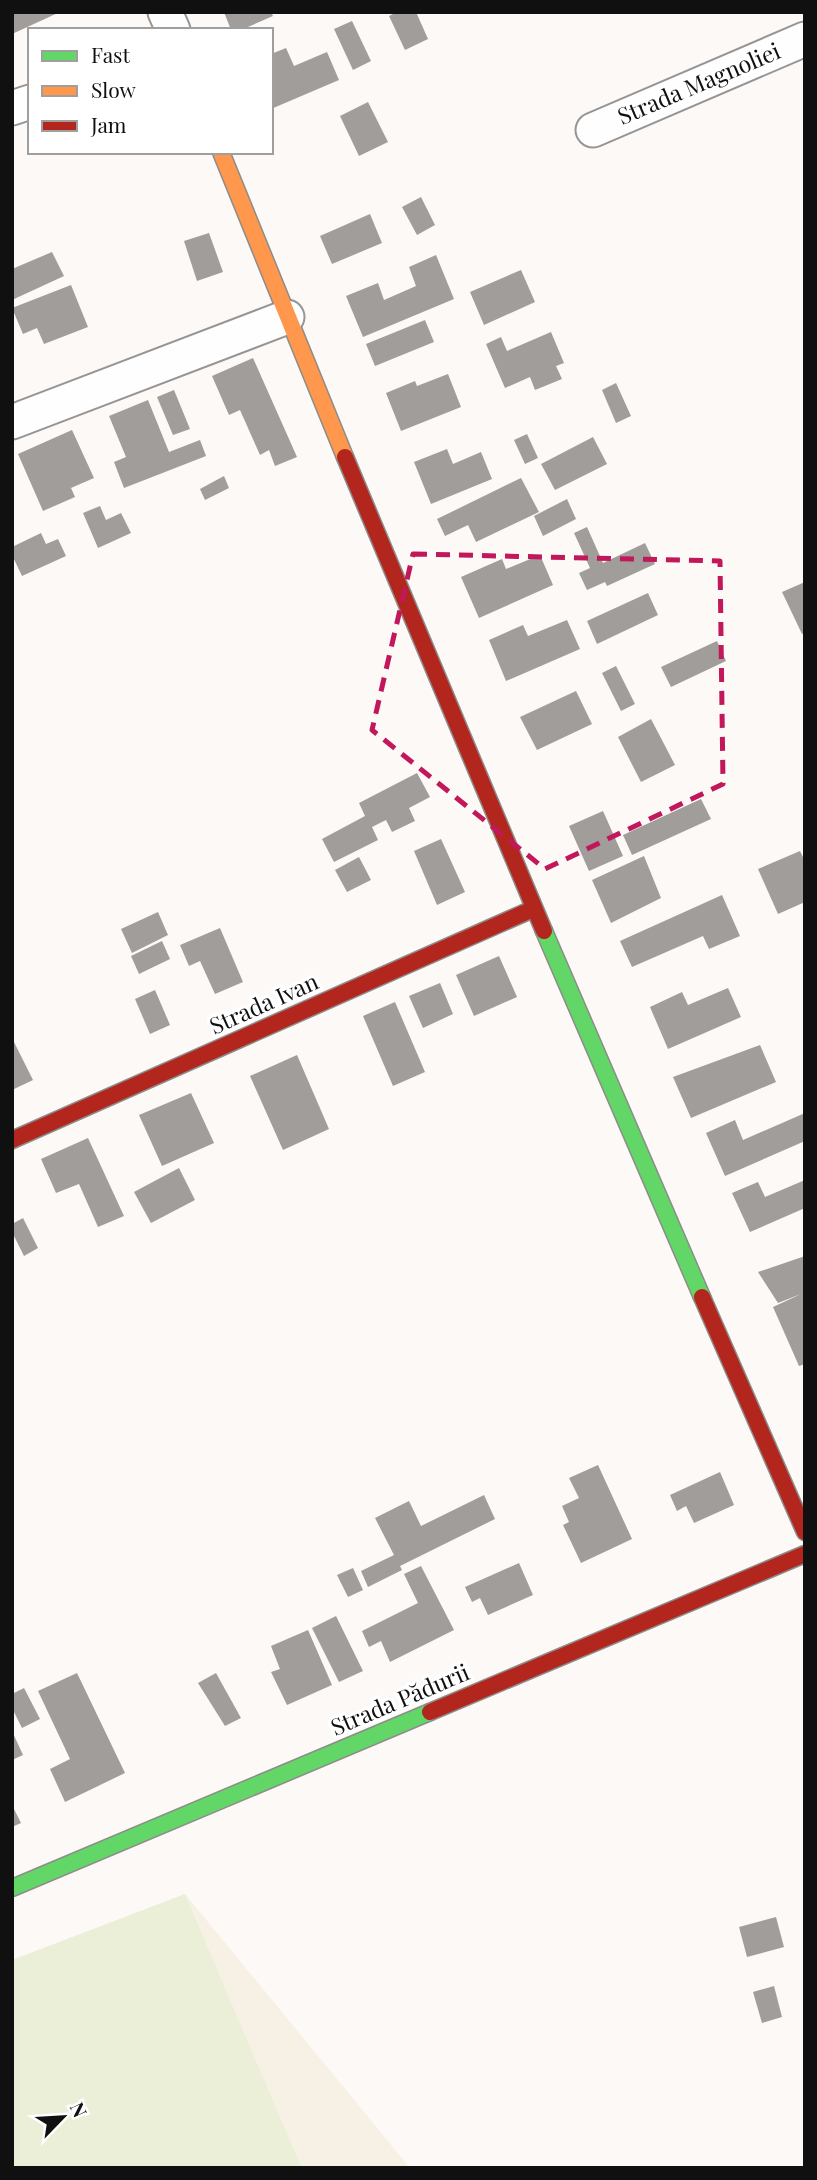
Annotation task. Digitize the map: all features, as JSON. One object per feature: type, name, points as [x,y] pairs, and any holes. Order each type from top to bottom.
[{"type":"street","points":[[165,12],[172,28]]},
{"type":"street","name":"Strada Magnoliei","points":[[593,130],[805,39]]},
{"type":"street","points":[[223,154],[287,317],[533,909],[805,1532]]},
{"type":"street","points":[[12,422],[287,317]]},
{"type":"street","name":"Strada Ivan","points":[[12,1140],[533,909]]},
{"type":"street","name":"Strada Pădurii","points":[[12,1888],[805,1554]]},
{"type":"highlighted area","points":[[413,554],[720,561],[723,784],[545,869],[372,730]]},
{"type":"shaded area","points":[[185,1894],[410,2168],[302,2168]]},
{"type":"green space","points":[[185,1894],[302,2168],[12,2168],[12,1960]]},
{"type":"building","points":[[12,12],[60,12],[12,34]]},
{"type":"building","points":[[224,12],[271,12],[273,16],[246,28],[230,28]]},
{"type":"building","points":[[397,12],[416,12],[428,39],[405,50],[389,16]]},
{"type":"building","points":[[352,21],[371,61],[353,70],[334,29]]},
{"type":"building","points":[[286,48],[294,66],[327,52],[339,80],[273,108],[273,53]]},
{"type":"building","points":[[368,102],[388,142],[359,156],[340,116]]},
{"type":"building","points":[[421,197],[435,225],[417,235],[402,207]]},
{"type":"building","points":[[370,214],[382,243],[332,264],[320,236]]},
{"type":"building","points":[[209,233],[223,272],[197,281],[184,241]]},
{"type":"building","points":[[52,252],[64,276],[12,300],[12,269]]},
{"type":"building","points":[[436,255],[454,299],[363,337],[346,296],[378,283],[384,300],[416,286],[409,267]]},
{"type":"building","points":[[521,270],[535,302],[484,325],[470,292]]},
{"type":"building","points":[[71,285],[88,327],[44,344],[37,328],[23,334],[12,308]]},
{"type":"building","points":[[425,320],[434,342],[375,366],[366,344]]},
{"type":"building","points":[[551,332],[564,363],[556,366],[562,379],[535,390],[530,377],[505,388],[486,344],[501,337],[507,351]]},
{"type":"building","points":[[253,358],[297,457],[275,466],[269,450],[260,455],[240,410],[229,415],[212,376]]},
{"type":"building","points":[[448,374],[461,407],[401,431],[386,393],[415,381],[417,386]]},
{"type":"building","points":[[616,383],[631,416],[616,423],[602,390]]},
{"type":"building","points":[[174,390],[190,429],[173,435],[157,397]]},
{"type":"building","points":[[148,400],[169,452],[200,440],[206,456],[124,488],[114,462],[126,457],[109,416]]},
{"type":"building","points":[[72,430],[94,478],[71,488],[75,497],[43,511],[18,454]]},
{"type":"building","points":[[527,434],[538,458],[525,464],[514,440]]},
{"type":"building","points":[[593,437],[607,464],[555,490],[541,464]]},
{"type":"building","points":[[447,449],[453,464],[481,452],[492,479],[431,504],[414,462]]},
{"type":"building","points":[[224,476],[229,488],[205,500],[200,489]]},
{"type":"building","points":[[521,478],[539,512],[476,542],[468,525],[445,536],[437,519]]},
{"type":"building","points":[[567,499],[576,519],[543,536],[534,516]]},
{"type":"building","points":[[100,506],[106,520],[121,513],[131,533],[98,548],[83,513]]},
{"type":"building","points":[[587,527],[603,563],[645,543],[655,564],[607,586],[605,582],[587,590],[579,573],[590,568],[574,533]]},
{"type":"building","points":[[41,533],[46,544],[58,539],[66,556],[22,576],[12,555],[12,547]]},
{"type":"building","points":[[540,555],[553,585],[479,618],[461,577],[502,559],[506,569]]},
{"type":"building","points":[[805,582],[805,632],[802,634],[782,592]]},
{"type":"building","points":[[648,593],[658,615],[597,644],[587,621]]},
{"type":"building","points":[[567,620],[580,649],[506,681],[489,640],[523,625],[528,636]]},
{"type":"building","points":[[717,641],[726,661],[671,687],[661,667]]},
{"type":"building","points":[[616,666],[635,704],[621,711],[602,673]]},
{"type":"building","points":[[576,691],[592,724],[537,750],[520,717]]},
{"type":"building","points":[[651,719],[675,765],[641,782],[618,737]]},
{"type":"building","points":[[417,773],[430,797],[409,808],[415,821],[392,832],[386,820],[372,827],[378,840],[334,862],[322,839],[365,816],[359,803]]},
{"type":"building","points":[[701,799],[711,819],[632,855],[623,835]]},
{"type":"building","points":[[603,811],[623,856],[589,871],[569,826]]},
{"type":"building","points":[[441,839],[465,892],[437,905],[414,851]]},
{"type":"building","points":[[800,851],[805,861],[805,902],[778,914],[758,869]]},
{"type":"building","points":[[644,856],[661,898],[611,923],[592,880]]},
{"type":"building","points":[[359,857],[371,880],[347,892],[335,870]]},
{"type":"building","points":[[722,895],[740,936],[709,949],[703,936],[632,967],[620,941]]},
{"type":"building","points":[[158,912],[168,935],[132,953],[121,929]]},
{"type":"building","points":[[220,928],[243,982],[215,994],[200,961],[189,966],[180,945]]},
{"type":"building","points":[[162,941],[170,959],[139,974],[131,956]]},
{"type":"building","points":[[499,956],[517,997],[474,1016],[456,975]]},
{"type":"building","points":[[440,983],[453,1014],[423,1028],[409,996]]},
{"type":"building","points":[[728,988],[741,1017],[668,1049],[650,1007],[682,992],[688,1005]]},
{"type":"building","points":[[155,990],[170,1025],[150,1034],[135,999]]},
{"type":"building","points":[[395,1002],[425,1072],[393,1086],[363,1016]]},
{"type":"building","points":[[12,1038],[33,1080],[12,1090]]},
{"type":"building","points":[[760,1045],[776,1082],[691,1118],[673,1077]]},
{"type":"building","points":[[297,1055],[329,1129],[283,1150],[250,1076]]},
{"type":"building","points":[[191,1093],[214,1143],[162,1166],[139,1115]]},
{"type":"building","points":[[805,1113],[805,1141],[725,1176],[706,1133],[735,1120],[743,1140]]},
{"type":"building","points":[[88,1138],[124,1216],[98,1227],[79,1184],[56,1193],[41,1159]]},
{"type":"building","points":[[179,1168],[195,1200],[151,1223],[134,1192]]},
{"type":"building","points":[[805,1180],[805,1208],[750,1232],[732,1193],[758,1182],[765,1197]]},
{"type":"building","points":[[23,1218],[38,1248],[24,1256],[12,1232],[12,1224]]},
{"type":"building","points":[[805,1256],[805,1364],[799,1366],[773,1307],[801,1294],[778,1303],[758,1272]]},
{"type":"building","points":[[598,1465],[632,1539],[581,1563],[563,1525],[569,1522],[562,1506],[579,1498],[569,1478]]},
{"type":"building","points":[[720,1472],[734,1505],[694,1523],[686,1506],[677,1511],[670,1495]]},
{"type":"building","points":[[484,1495],[495,1519],[400,1566],[402,1570],[368,1587],[361,1571],[394,1555],[375,1518],[409,1501],[421,1526]]},
{"type":"building","points":[[519,1563],[533,1595],[488,1615],[480,1598],[472,1602],[465,1587]]},
{"type":"building","points":[[421,1566],[454,1630],[390,1662],[381,1641],[369,1647],[362,1631],[418,1603],[404,1574]]},
{"type":"building","points":[[353,1568],[363,1590],[348,1597],[337,1575]]},
{"type":"building","points":[[336,1616],[363,1671],[339,1682],[312,1628]]},
{"type":"building","points":[[308,1630],[332,1685],[287,1705],[271,1672],[280,1669],[271,1646]]},
{"type":"building","points":[[77,1673],[125,1773],[65,1802],[50,1769],[70,1759],[38,1691]]},
{"type":"building","points":[[216,1673],[241,1718],[225,1726],[198,1683]]},
{"type":"building","points":[[24,1688],[40,1719],[22,1728],[12,1708],[12,1694]]},
{"type":"building","points":[[12,1731],[23,1755],[12,1760]]},
{"type":"building","points":[[12,1805],[21,1823],[12,1827]]},
{"type":"building","points":[[776,1917],[784,1947],[747,1957],[739,1927]]},
{"type":"building","points":[[774,1986],[782,2017],[762,2023],[753,1992]]},
{"type":"traffic: fast","points":[[544,931],[702,1297]]},
{"type":"traffic: fast","points":[[12,1888],[430,1712]]},
{"type":"traffic: slow","points":[[222,154],[345,457]]},
{"type":"traffic: jam","points":[[345,457],[544,931]]},
{"type":"traffic: jam","points":[[12,1140],[533,909]]},
{"type":"traffic: jam","points":[[702,1297],[805,1532]]},
{"type":"traffic: jam","points":[[430,1712],[805,1554]]}]
